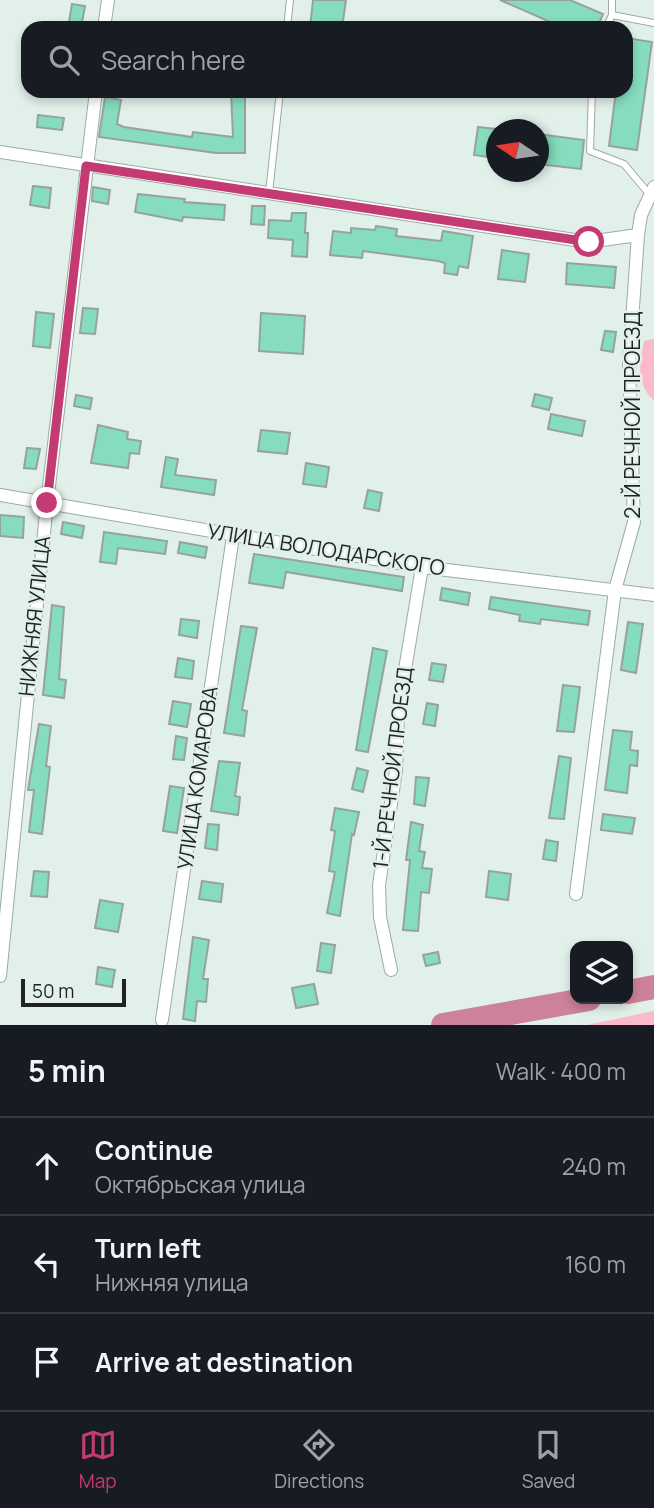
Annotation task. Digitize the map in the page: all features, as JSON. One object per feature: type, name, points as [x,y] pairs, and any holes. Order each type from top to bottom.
[{"type":"street","points":[[105,21],[108,0]]},
{"type":"street","name":"НИЖНЯЯ УЛИЦА","points":[[0,976],[47,503],[95,98]]},
{"type":"street","points":[[0,152],[589,242],[638,235]]},
{"type":"street","name":"2-Й РЕЧНОЙ ПРОЕЗД","points":[[576,894],[615,590],[634,522],[629,365],[638,235],[642,215],[652,191]]},
{"type":"street","name":"УЛИЦА ВОЛОДАРСКОГО","points":[[0,495],[422,567],[654,595]]},
{"type":"street","name":"УЛИЦА КОМАРОВА","points":[[162,1020],[233,536]]},
{"type":"street","name":"1-Й РЕЧНОЙ ПРОЕЗД","points":[[391,970],[380,917],[379,885],[396,770],[398,712],[422,567]]},
{"type":"lane","points":[[288,21],[290,0]]},
{"type":"lane","points":[[609,21],[612,0]]},
{"type":"lane","points":[[612,15],[654,23]]},
{"type":"lane","points":[[269,193],[279,98]]},
{"type":"lane","points":[[592,98],[590,151],[624,164],[652,191]]},
{"type":"shaded area","points":[[653,339],[654,401],[644,388],[640,373],[644,341]]},
{"type":"shaded area","points":[[654,1011],[654,1025],[587,1025]]},
{"type":"building","points":[[313,0],[346,0],[343,21],[311,21]]},
{"type":"building","points":[[500,0],[570,0],[603,14],[600,21],[548,21]]},
{"type":"building","points":[[72,4],[85,6],[82,21],[69,21]]},
{"type":"building","points":[[633,39],[652,42],[637,150],[609,146],[615,98],[633,98]]},
{"type":"building","points":[[105,98],[110,98],[121,100],[117,124],[124,127],[192,137],[193,132],[233,137],[231,98],[245,98],[245,153],[216,153],[99,137]]},
{"type":"building","points":[[38,115],[64,118],[62,130],[37,127]]},
{"type":"building","points":[[478,127],[486,128],[486,157],[474,155]]},
{"type":"building","points":[[549,135],[584,140],[581,169],[549,165]]},
{"type":"building","points":[[33,186],[51,188],[49,208],[30,205]]},
{"type":"building","points":[[93,187],[110,190],[108,204],[92,201]]},
{"type":"building","points":[[138,194],[185,199],[184,202],[225,205],[224,220],[183,217],[182,221],[135,212]]},
{"type":"building","points":[[252,206],[265,206],[264,225],[251,224]]},
{"type":"building","points":[[292,213],[306,213],[307,257],[292,256],[293,240],[268,238],[269,220],[291,221]]},
{"type":"building","points":[[376,226],[397,229],[396,236],[441,241],[443,231],[473,236],[468,268],[459,266],[457,275],[444,273],[445,263],[438,261],[363,251],[362,258],[330,255],[333,231],[351,233],[351,228],[375,230]]},
{"type":"building","points":[[502,250],[529,254],[525,282],[498,279]]},
{"type":"building","points":[[567,263],[616,267],[614,288],[566,284]]},
{"type":"building","points":[[83,308],[98,309],[95,334],[80,333]]},
{"type":"building","points":[[36,312],[54,314],[50,348],[33,346]]},
{"type":"building","points":[[261,313],[305,316],[303,354],[259,351]]},
{"type":"building","points":[[605,331],[616,332],[613,352],[601,350]]},
{"type":"building","points":[[535,394],[552,398],[549,410],[532,406]]},
{"type":"building","points":[[76,395],[92,398],[90,409],[74,406]]},
{"type":"building","points":[[551,414],[585,421],[582,436],[548,429]]},
{"type":"building","points":[[98,425],[128,432],[127,439],[141,441],[139,454],[130,453],[128,468],[91,463]]},
{"type":"building","points":[[261,430],[290,433],[287,454],[258,451]]},
{"type":"building","points":[[27,448],[40,449],[36,469],[24,468]]},
{"type":"building","points":[[166,457],[178,459],[175,475],[216,480],[214,495],[161,487]]},
{"type":"building","points":[[306,463],[329,467],[326,487],[303,484]]},
{"type":"building","points":[[368,490],[382,493],[379,511],[364,508]]},
{"type":"building","points":[[0,515],[24,517],[23,538],[0,536]]},
{"type":"building","points":[[63,522],[84,526],[82,538],[61,534]]},
{"type":"building","points":[[104,532],[167,541],[165,554],[118,548],[116,564],[100,562]]},
{"type":"building","points":[[180,542],[207,547],[205,558],[178,553]]},
{"type":"building","points":[[254,554],[404,577],[402,591],[286,572],[283,588],[249,583]]},
{"type":"building","points":[[442,588],[470,593],[468,605],[440,600]]},
{"type":"building","points":[[491,597],[590,611],[588,625],[541,619],[540,624],[519,621],[520,615],[489,609]]},
{"type":"building","points":[[52,605],[64,607],[59,679],[66,680],[64,698],[43,695]]},
{"type":"building","points":[[181,619],[199,621],[197,638],[179,635]]},
{"type":"building","points":[[628,622],[643,624],[636,673],[621,670]]},
{"type":"building","points":[[241,626],[257,628],[242,710],[247,711],[244,736],[224,733]]},
{"type":"building","points":[[373,648],[387,651],[368,752],[356,750]]},
{"type":"building","points":[[178,658],[194,661],[192,679],[175,677]]},
{"type":"building","points":[[432,663],[446,665],[443,682],[429,680]]},
{"type":"building","points":[[563,685],[580,687],[574,732],[557,731]]},
{"type":"building","points":[[173,701],[191,704],[187,727],[169,724]]},
{"type":"building","points":[[427,703],[438,705],[435,726],[423,724]]},
{"type":"building","points":[[39,724],[51,726],[46,766],[50,767],[42,834],[29,832],[34,790],[28,790]]},
{"type":"building","points":[[613,730],[632,732],[630,750],[638,751],[637,766],[630,765],[627,793],[605,790]]},
{"type":"building","points":[[176,736],[187,738],[184,760],[173,759]]},
{"type":"building","points":[[559,756],[571,758],[564,819],[549,818]]},
{"type":"building","points":[[219,761],[240,763],[235,796],[240,797],[238,815],[211,811]]},
{"type":"building","points":[[357,768],[368,771],[363,792],[352,789]]},
{"type":"building","points":[[416,777],[429,778],[425,806],[414,804]]},
{"type":"building","points":[[170,786],[184,788],[177,833],[163,831]]},
{"type":"building","points":[[335,808],[359,812],[354,835],[352,834],[340,916],[327,913],[335,872],[329,871],[335,831],[331,830]]},
{"type":"building","points":[[603,814],[635,818],[632,834],[601,830]]},
{"type":"building","points":[[411,822],[423,825],[419,851],[425,852],[422,868],[432,869],[429,893],[421,892],[418,931],[403,930],[410,860],[406,860]]},
{"type":"building","points":[[208,824],[219,825],[217,850],[205,848]]},
{"type":"building","points":[[546,840],[558,842],[556,861],[543,859]]},
{"type":"building","points":[[34,871],[49,872],[47,897],[31,896]]},
{"type":"building","points":[[489,871],[511,874],[508,900],[486,897]]},
{"type":"building","points":[[202,881],[223,884],[221,902],[199,899]]},
{"type":"building","points":[[100,900],[123,904],[118,932],[95,928]]},
{"type":"building","points":[[193,937],[209,940],[203,979],[208,979],[206,1002],[197,1001],[195,1021],[183,1019]]},
{"type":"building","points":[[321,943],[335,945],[331,973],[317,971]]},
{"type":"building","points":[[438,952],[440,963],[426,966],[423,955]]},
{"type":"building","points":[[98,967],[115,970],[112,987],[96,984]]},
{"type":"building","points":[[314,984],[318,1004],[296,1008],[292,988]]},
{"type":"waterway","points":[[633,991],[654,987]]},
{"type":"waterway","points":[[443,1025],[570,1002]]},
{"type":"route","points":[[47,503],[86,166],[589,242]]}]
